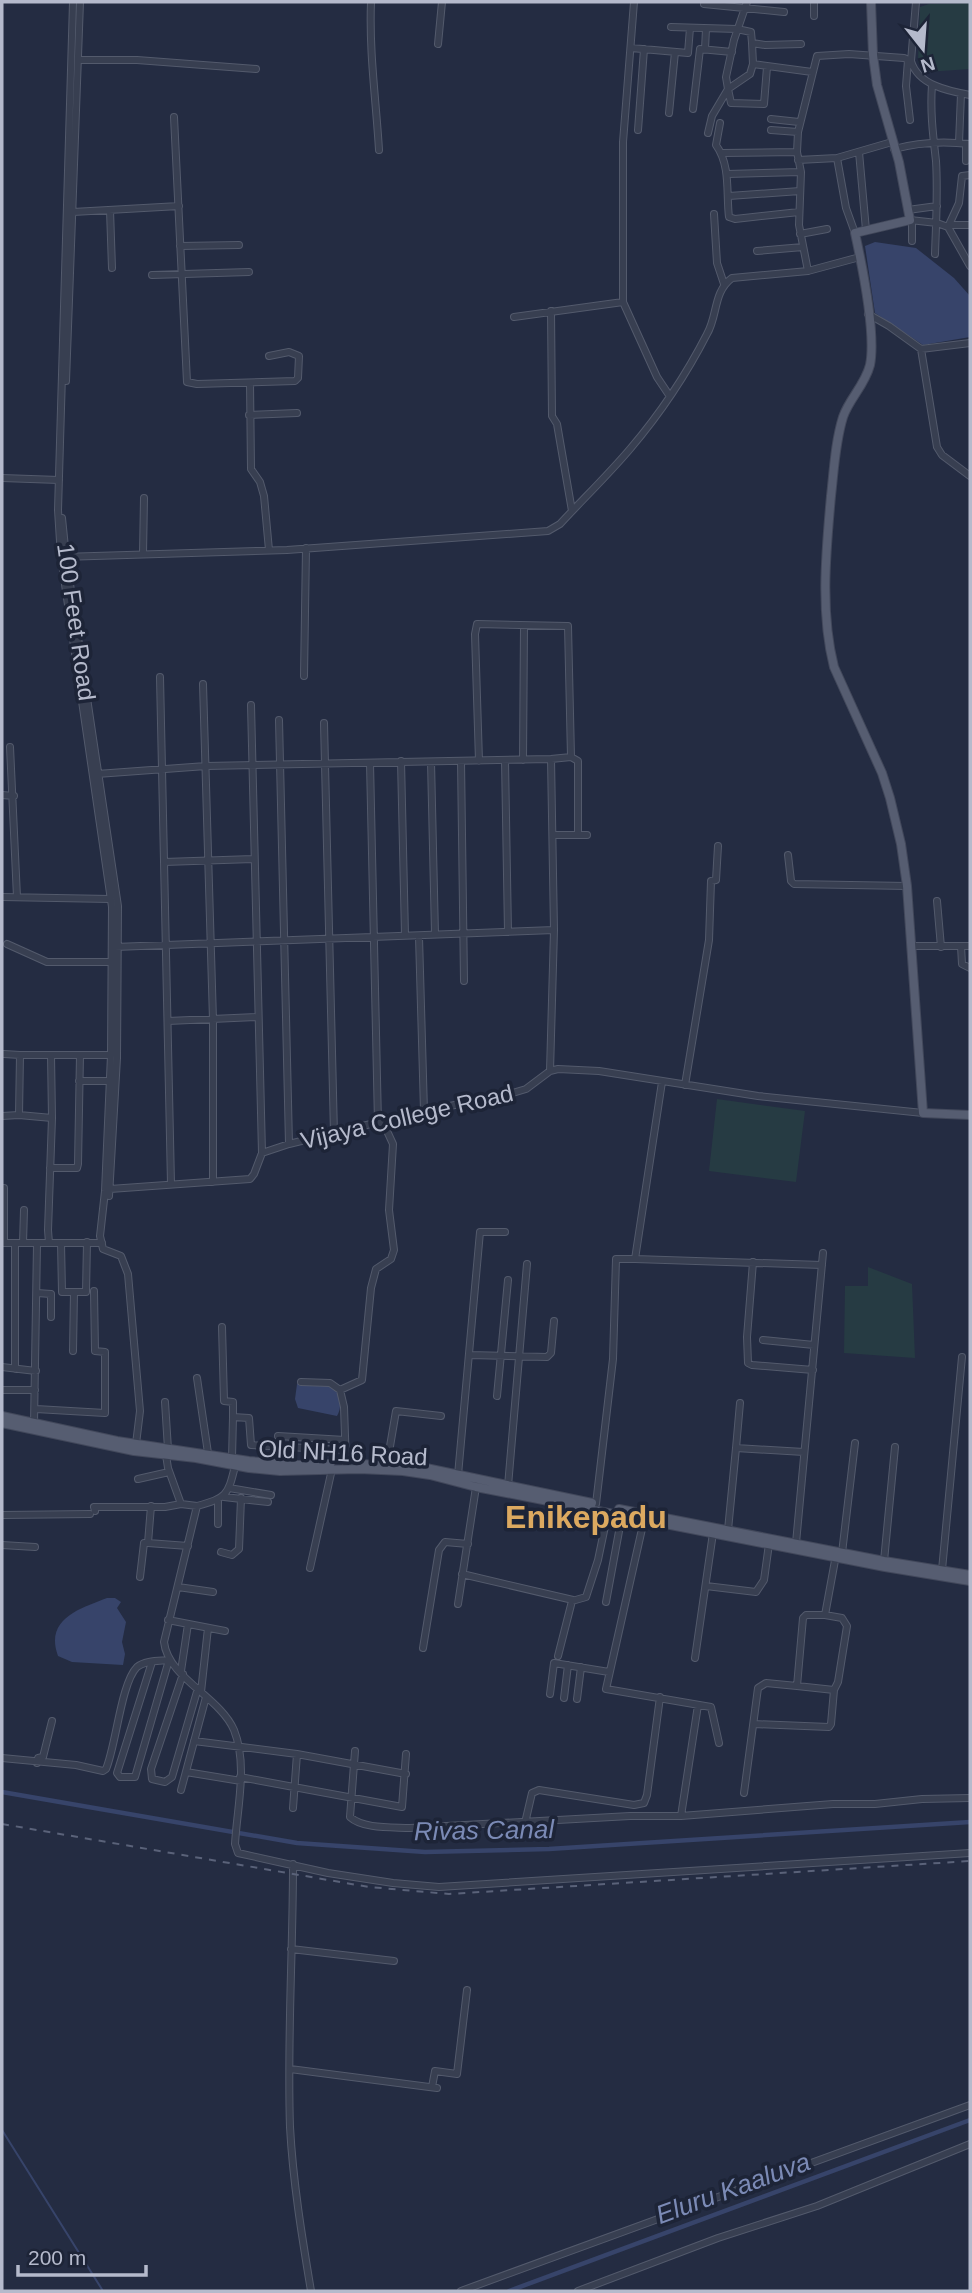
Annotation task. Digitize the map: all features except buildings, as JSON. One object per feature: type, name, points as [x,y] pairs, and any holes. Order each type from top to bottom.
[{"type":"main road","points":[[872,2],[873,55],[877,85],[911,220],[855,233],[868,314],[870,363],[867,374],[844,413],[836,440],[825,561],[830,651],[834,667],[890,798],[907,886],[923,1113],[970,1115]]},
{"type":"main road","name":"Old NH16 Road","points":[[2,1416],[135,1448]]},
{"type":"main road","name":"Old NH16 Road","points":[[2,1423],[280,1471],[332,1469],[403,1471],[430,1475],[476,1487],[769,1544],[970,1575]]},
{"type":"main road","name":"Old NH16 Road","points":[[167,1452],[208,1453],[233,1462],[298,1465],[387,1464],[426,1468],[970,1581]]},
{"type":"street","name":"100 Feet Road","points":[[73,2],[58,510],[115,947],[117,1058],[110,1189],[102,1242]]},
{"type":"street","name":"100 Feet Road","points":[[80,2],[62,512],[63,557],[118,906],[115,947],[111,961],[111,1055],[105,1191],[100,1236],[102,1242]]},
{"type":"street","points":[[371,2],[370,48],[379,150]]},
{"type":"street","points":[[438,44],[442,2]]},
{"type":"street","points":[[634,2],[638,130]]},
{"type":"street","points":[[814,2],[814,16]]},
{"type":"street","points":[[910,120],[906,86],[916,2]]},
{"type":"street","points":[[704,4],[746,5],[784,12]]},
{"type":"street","points":[[746,5],[737,29],[726,77],[731,103],[763,105],[767,67]]},
{"type":"street","points":[[671,27],[750,31],[753,64],[750,75],[728,89],[712,116],[708,132]]},
{"type":"street","points":[[637,48],[688,53],[690,28]]},
{"type":"street","points":[[693,110],[706,29]]},
{"type":"street","points":[[752,43],[801,44]]},
{"type":"street","points":[[637,48],[623,142],[623,302],[657,377],[669,395]]},
{"type":"street","points":[[689,49],[732,52]]},
{"type":"street","points":[[669,113],[675,52]]},
{"type":"street","points":[[808,271],[800,234],[801,172],[797,132],[817,56],[873,55],[910,60]]},
{"type":"street","points":[[78,60],[138,60],[256,69]]},
{"type":"street","points":[[910,60],[918,74],[932,85],[970,95]]},
{"type":"street","points":[[753,64],[812,72]]},
{"type":"street","points":[[932,85],[930,114],[939,223],[935,254]]},
{"type":"street","points":[[961,94],[966,161]]},
{"type":"street","points":[[174,117],[187,382],[250,383],[295,381],[298,378],[299,356],[289,352],[269,356]]},
{"type":"street","points":[[771,119],[799,122]]},
{"type":"street","points":[[720,123],[716,145],[722,153],[727,174],[729,212],[732,218],[799,212]]},
{"type":"street","points":[[771,130],[797,132]]},
{"type":"street","points":[[722,153],[837,158],[893,145],[965,144]]},
{"type":"street","points":[[859,152],[866,230]]},
{"type":"street","points":[[837,158],[846,208],[855,233]]},
{"type":"street","points":[[727,174],[801,172]]},
{"type":"street","points":[[950,224],[959,203],[962,176],[970,175]]},
{"type":"street","points":[[729,196],[800,191]]},
{"type":"street","points":[[72,212],[179,206]]},
{"type":"street","points":[[908,210],[937,206]]},
{"type":"street","points":[[110,211],[112,268]]},
{"type":"street","points":[[714,214],[717,263],[719,276],[724,284]]},
{"type":"street","points":[[912,241],[911,220],[970,225]]},
{"type":"street","points":[[950,224],[967,253],[970,264]]},
{"type":"street","points":[[800,234],[827,229]]},
{"type":"street","points":[[180,246],[239,245]]},
{"type":"street","points":[[757,251],[803,247]]},
{"type":"street","points":[[63,557],[269,550],[548,531],[572,512],[630,449],[669,395],[712,327],[719,291],[724,284],[732,278],[808,271],[860,257]]},
{"type":"street","points":[[152,275],[248,272]]},
{"type":"street","points":[[514,317],[623,302]]},
{"type":"street","points":[[551,311],[552,416],[557,424],[572,512]]},
{"type":"street","points":[[868,314],[921,349],[970,343]]},
{"type":"street","points":[[921,349],[937,447],[942,455],[970,476]]},
{"type":"street","points":[[250,383],[251,469],[260,482],[264,496],[269,550]]},
{"type":"street","points":[[249,415],[297,413]]},
{"type":"street","points":[[2,478],[59,480]]},
{"type":"street","points":[[143,554],[144,498]]},
{"type":"street","points":[[304,676],[306,548]]},
{"type":"street","points":[[479,761],[475,634],[477,624],[568,626],[571,757]]},
{"type":"street","points":[[523,760],[524,626]]},
{"type":"street","points":[[160,677],[170,1184]]},
{"type":"street","points":[[203,684],[214,1020],[213,1182]]},
{"type":"street","points":[[110,1189],[250,1179],[262,1153],[251,705]]},
{"type":"street","points":[[279,720],[289,1144]]},
{"type":"street","points":[[324,723],[334,1134]]},
{"type":"street","points":[[10,747],[18,897]]},
{"type":"street","points":[[97,774],[206,766],[551,760],[571,757],[578,761],[578,834]]},
{"type":"street","points":[[505,760],[508,932]]},
{"type":"street","points":[[551,760],[554,930],[550,1070],[572,1068],[758,1096],[923,1113]]},
{"type":"street","points":[[401,761],[405,935]]},
{"type":"street","points":[[461,761],[464,981]]},
{"type":"street","points":[[431,762],[435,934]]},
{"type":"street","points":[[340,1390],[360,1382],[363,1377],[371,1288],[376,1269],[391,1259],[394,1250],[389,1210],[393,1144],[387,1131],[378,1123],[370,763]]},
{"type":"street","points":[[2,795],[14,796]]},
{"type":"street","points":[[553,835],[587,835]]},
{"type":"street","points":[[685,1085],[709,940],[711,881],[716,880],[718,846]]},
{"type":"street","points":[[788,855],[791,881],[794,884],[907,886]]},
{"type":"street","points":[[164,862],[253,859]]},
{"type":"street","points":[[2,897],[110,899]]},
{"type":"street","points":[[937,901],[941,947]]},
{"type":"street","points":[[115,947],[554,930]]},
{"type":"street","points":[[419,937],[424,1111]]},
{"type":"street","points":[[7,944],[47,962],[111,961]]},
{"type":"street","points":[[911,946],[970,946]]},
{"type":"street","points":[[961,946],[962,964],[970,968]]},
{"type":"street","points":[[168,1021],[258,1017]]},
{"type":"street","points":[[4,1054],[111,1055]]},
{"type":"street","points":[[19,1115],[20,1055]]},
{"type":"street","points":[[49,1243],[51,1055]]},
{"type":"street","points":[[50,1168],[77,1168],[79,1055]]},
{"type":"street","name":"Vijaya College Road","points":[[262,1153],[424,1111],[516,1092],[536,1083],[550,1070]]},
{"type":"street","points":[[79,1081],[110,1081]]},
{"type":"street","points":[[635,1259],[662,1082]]},
{"type":"street","points":[[2,1116],[52,1118]]},
{"type":"street","points":[[4,1188],[3,1243],[102,1242],[106,1252],[121,1256],[128,1274],[140,1411],[135,1448]]},
{"type":"street","points":[[15,1369],[19,1243],[24,1210]]},
{"type":"street","points":[[458,1475],[480,1232],[505,1232]]},
{"type":"street","points":[[61,1243],[62,1292],[74,1293],[86,1292],[88,1242]]},
{"type":"street","points":[[34,1424],[37,1244]]},
{"type":"street","points":[[796,1543],[823,1253]]},
{"type":"street","points":[[596,1504],[613,1359],[613,1258],[822,1265]]},
{"type":"street","points":[[753,1262],[747,1337],[748,1363],[813,1370]]},
{"type":"street","points":[[508,1486],[527,1264]]},
{"type":"street","points":[[497,1396],[508,1280]]},
{"type":"street","points":[[36,1409],[106,1413],[104,1352],[95,1350],[94,1291]]},
{"type":"street","points":[[37,1293],[51,1294],[51,1317]]},
{"type":"street","points":[[73,1351],[74,1293]]},
{"type":"street","points":[[470,1355],[550,1356],[554,1321]]},
{"type":"street","points":[[218,1524],[221,1499],[229,1488],[233,1462],[233,1402],[224,1401],[222,1327]]},
{"type":"street","points":[[763,1340],[814,1345]]},
{"type":"street","points":[[942,1570],[962,1357]]},
{"type":"street","points":[[2,1367],[36,1371]]},
{"type":"street","points":[[197,1378],[208,1453]]},
{"type":"street","points":[[302,1382],[330,1383],[340,1390],[344,1407],[346,1464]]},
{"type":"street","points":[[2,1390],[36,1390]]},
{"type":"street","points":[[165,1402],[169,1472],[181,1504]]},
{"type":"street","points":[[728,1530],[740,1403]]},
{"type":"street","points":[[387,1464],[397,1411],[441,1416]]},
{"type":"street","points":[[233,1418],[249,1418],[249,1461]]},
{"type":"street","points":[[278,1436],[345,1440]]},
{"type":"street","points":[[825,1615],[838,1554],[855,1443]]},
{"type":"street","points":[[250,1445],[345,1450]]},
{"type":"street","points":[[884,1561],[895,1447]]},
{"type":"street","points":[[736,1448],[804,1452]]},
{"type":"street","points":[[310,1568],[332,1469]]},
{"type":"street","points":[[138,1479],[169,1472]]},
{"type":"street","points":[[458,1604],[476,1487]]},
{"type":"street","points":[[2,1515],[92,1512],[94,1507],[165,1507],[181,1504],[197,1506],[221,1499],[270,1498],[229,1488]]},
{"type":"street","points":[[220,1552],[232,1555],[239,1549],[241,1499]]},
{"type":"street","points":[[148,1543],[151,1506]]},
{"type":"street","points":[[197,1506],[164,1642],[169,1660],[229,1721],[238,1748],[240,1779],[235,1844],[238,1853],[328,1873],[439,1887],[970,1853]]},
{"type":"street","points":[[462,1574],[581,1600],[586,1597],[598,1560],[608,1512]]},
{"type":"street","points":[[606,1602],[622,1515]]},
{"type":"street","points":[[644,1520],[606,1689],[711,1707],[719,1743]]},
{"type":"street","points":[[695,1658],[713,1533]]},
{"type":"street","points":[[423,1648],[439,1550],[445,1542],[468,1544]]},
{"type":"street","points":[[140,1577],[144,1543],[188,1546]]},
{"type":"street","points":[[706,1586],[756,1592],[764,1580],[769,1544]]},
{"type":"street","points":[[2,1545],[35,1547]]},
{"type":"street","points":[[177,1587],[213,1592]]},
{"type":"street","points":[[558,1656],[573,1600]]},
{"type":"street","points":[[754,1724],[829,1727],[847,1626],[842,1618],[810,1614],[803,1618],[797,1686]]},
{"type":"street","points":[[168,1620],[225,1631]]},
{"type":"street","points":[[188,1624],[182,1673],[151,1769],[152,1779],[165,1782],[172,1777],[202,1692]]},
{"type":"street","points":[[181,1790],[194,1741],[208,1628]]},
{"type":"street","points":[[2,1758],[106,1769],[123,1700],[133,1673],[143,1663],[169,1660]]},
{"type":"street","points":[[152,1662],[118,1770],[120,1777],[132,1778],[136,1774],[169,1660]]},
{"type":"street","points":[[550,1694],[554,1663],[609,1672]]},
{"type":"street","points":[[564,1698],[568,1665]]},
{"type":"street","points":[[577,1699],[580,1667]]},
{"type":"street","points":[[744,1793],[758,1688],[761,1684],[834,1690]]},
{"type":"street","points":[[525,1823],[530,1798],[534,1791],[539,1790],[634,1805],[644,1804],[660,1697]]},
{"type":"street","points":[[681,1816],[698,1705]]},
{"type":"street","points":[[37,1763],[38,1758],[43,1757],[52,1721]]},
{"type":"street","points":[[194,1741],[297,1754],[406,1774]]},
{"type":"street","points":[[355,1751],[350,1817],[355,1821],[378,1826],[410,1828],[631,1816],[681,1816],[833,1804],[970,1798]]},
{"type":"street","points":[[293,1808],[297,1754]]},
{"type":"street","points":[[186,1772],[295,1786],[402,1807],[406,1754]]},
{"type":"street","points":[[293,1864],[290,2069],[293,2166],[311,2291]]},
{"type":"street","points":[[291,1950],[394,1961]]},
{"type":"street","points":[[290,2069],[435,2087],[435,2071],[457,2074],[467,1990]]},
{"type":"street","points":[[461,2291],[970,2105]]},
{"type":"street","points":[[578,2291],[718,2238],[817,2206],[970,2144]]},
{"type":"shaded area","points":[[970,3],[970,69],[927,72],[918,62],[920,7],[929,4]]},
{"type":"shaded area","points":[[717,1099],[805,1111],[796,1182],[709,1171]]},
{"type":"shaded area","points":[[868,1267],[912,1284],[915,1358],[844,1353],[845,1286],[868,1286]]},
{"type":"water","points":[[875,242],[916,248],[954,278],[970,296],[970,337],[923,345],[875,313],[865,246]]},
{"type":"water","points":[[297,1384],[332,1385],[340,1400],[337,1416],[298,1408],[295,1399]]},
{"type":"water","points":[[107,1598],[115,1598],[121,1602],[117,1608],[126,1622],[122,1642],[125,1654],[123,1665],[72,1662],[58,1656],[56,1632],[61,1624],[68,1616]]},
{"type":"waterway","name":"Rivas Canal","points":[[2,1792],[297,1843],[425,1852],[549,1849],[970,1822]]},
{"type":"waterway","name":"Eluru Kaaluva","points":[[509,2291],[970,2120]]},
{"type":"waterway","points":[[2,2130],[103,2291]]},
{"type":"railway","points":[[2,1824],[369,1887],[449,1894],[970,1861]]},
{"type":"district","name":"Enikepadu","points":[[586,1517]]}]
